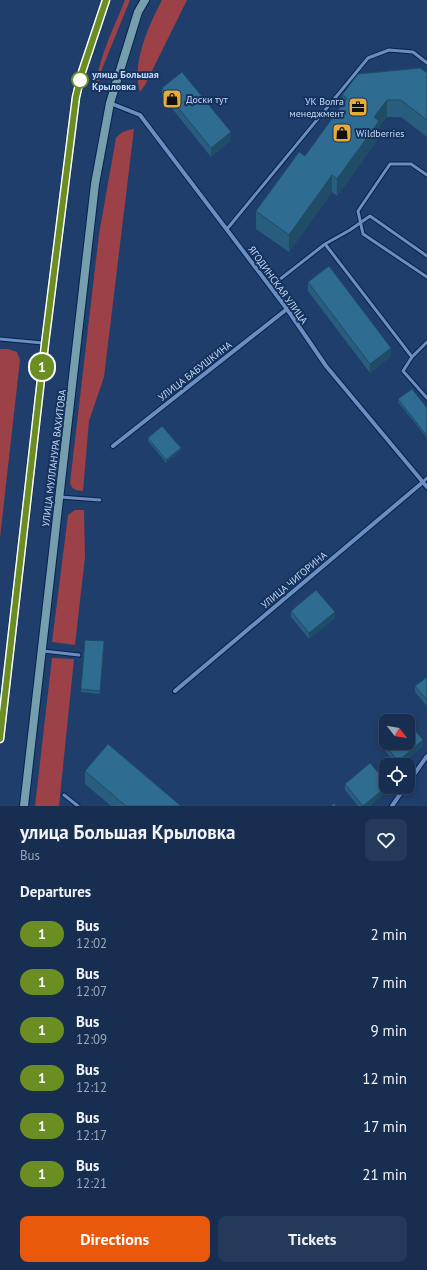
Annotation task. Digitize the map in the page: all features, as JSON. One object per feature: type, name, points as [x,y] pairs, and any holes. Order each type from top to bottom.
[{"type":"main road","points":[[0,734],[45,344],[76,97],[82,72],[106,0]]},
{"type":"main road","name":"УЛИЦА МУЛЛАНУРА ВАХИТОВА","points":[[24,806],[95,184],[110,103],[138,12],[145,0]]},
{"type":"street","name":"ЯГОДИНСКАЯ УЛИЦА","points":[[110,103],[140,115],[286,308],[326,366],[427,486]]},
{"type":"street","name":"УЛИЦА БАБУШКИНА","points":[[113,446],[286,308]]},
{"type":"street","name":"УЛИЦА ЧИГОРИНА","points":[[175,691],[423,482]]},
{"type":"street","points":[[415,773],[427,756]]},
{"type":"street","points":[[392,806],[400,794]]},
{"type":"lane","points":[[227,229],[368,58],[389,50],[413,52],[427,63]]},
{"type":"lane","points":[[427,175],[411,164],[390,164],[358,211],[363,234],[427,277]]},
{"type":"lane","points":[[270,287],[325,244],[350,230],[370,216],[427,256]]},
{"type":"lane","points":[[325,244],[412,357]]},
{"type":"lane","points":[[0,339],[45,344]]},
{"type":"lane","points":[[427,342],[412,357],[403,371],[427,398]]},
{"type":"lane","points":[[423,482],[427,478]]},
{"type":"lane","points":[[59,497],[100,500]]},
{"type":"lane","points":[[42,651],[79,655]]},
{"type":"lane","points":[[64,795],[78,806]]},
{"type":"shaded area","points":[[125,0],[130,0],[102,69],[96,90],[99,67]]},
{"type":"shaded area","points":[[162,0],[187,0],[145,85],[140,92],[138,69],[140,57],[147,33]]},
{"type":"shaded area","points":[[134,129],[104,377],[89,421],[83,491],[81,491],[73,488],[70,483],[99,234],[116,138],[124,132]]},
{"type":"shaded area","points":[[0,349],[8,349],[17,352],[20,360],[0,538]]},
{"type":"shaded area","points":[[75,510],[84,510],[85,557],[75,645],[52,642],[68,515]]},
{"type":"shaded area","points":[[52,658],[74,659],[59,806],[35,806]]},
{"type":"building","points":[[420,68],[427,73],[427,120],[401,100],[387,100],[374,117],[379,121],[337,179],[332,175],[289,235],[256,211],[299,152],[305,156],[347,98],[342,95],[358,74]]},
{"type":"building","points":[[182,72],[231,132],[211,148],[162,88]]},
{"type":"building","points":[[329,266],[391,348],[370,364],[308,282]]},
{"type":"building","points":[[412,389],[427,408],[427,436],[398,399]]},
{"type":"building","points":[[162,426],[181,448],[166,460],[148,438]]},
{"type":"building","points":[[316,590],[335,612],[309,633],[291,611]]},
{"type":"building","points":[[85,640],[104,641],[100,691],[81,689]]},
{"type":"building","points":[[427,677],[427,700],[415,686]]},
{"type":"building","points":[[415,730],[423,740],[415,747]]},
{"type":"building","points":[[108,744],[181,806],[126,806],[85,771]]},
{"type":"building","points":[[389,750],[411,750],[402,758],[396,758]]},
{"type":"building","points":[[370,763],[379,774],[379,793],[363,806],[345,784]]},
{"type":"bus line","name":"1","points":[[0,739],[45,344],[76,97],[82,72],[106,0]]},
{"type":"place","name":"улица Большая Крыловка","points":[[80,80]]},
{"type":"place","name":"Доски тут","points":[[172,99]]},
{"type":"place","name":"УК Волга менеджмент","points":[[358,107]]},
{"type":"place","name":"Wildberries","points":[[342,133]]}]
